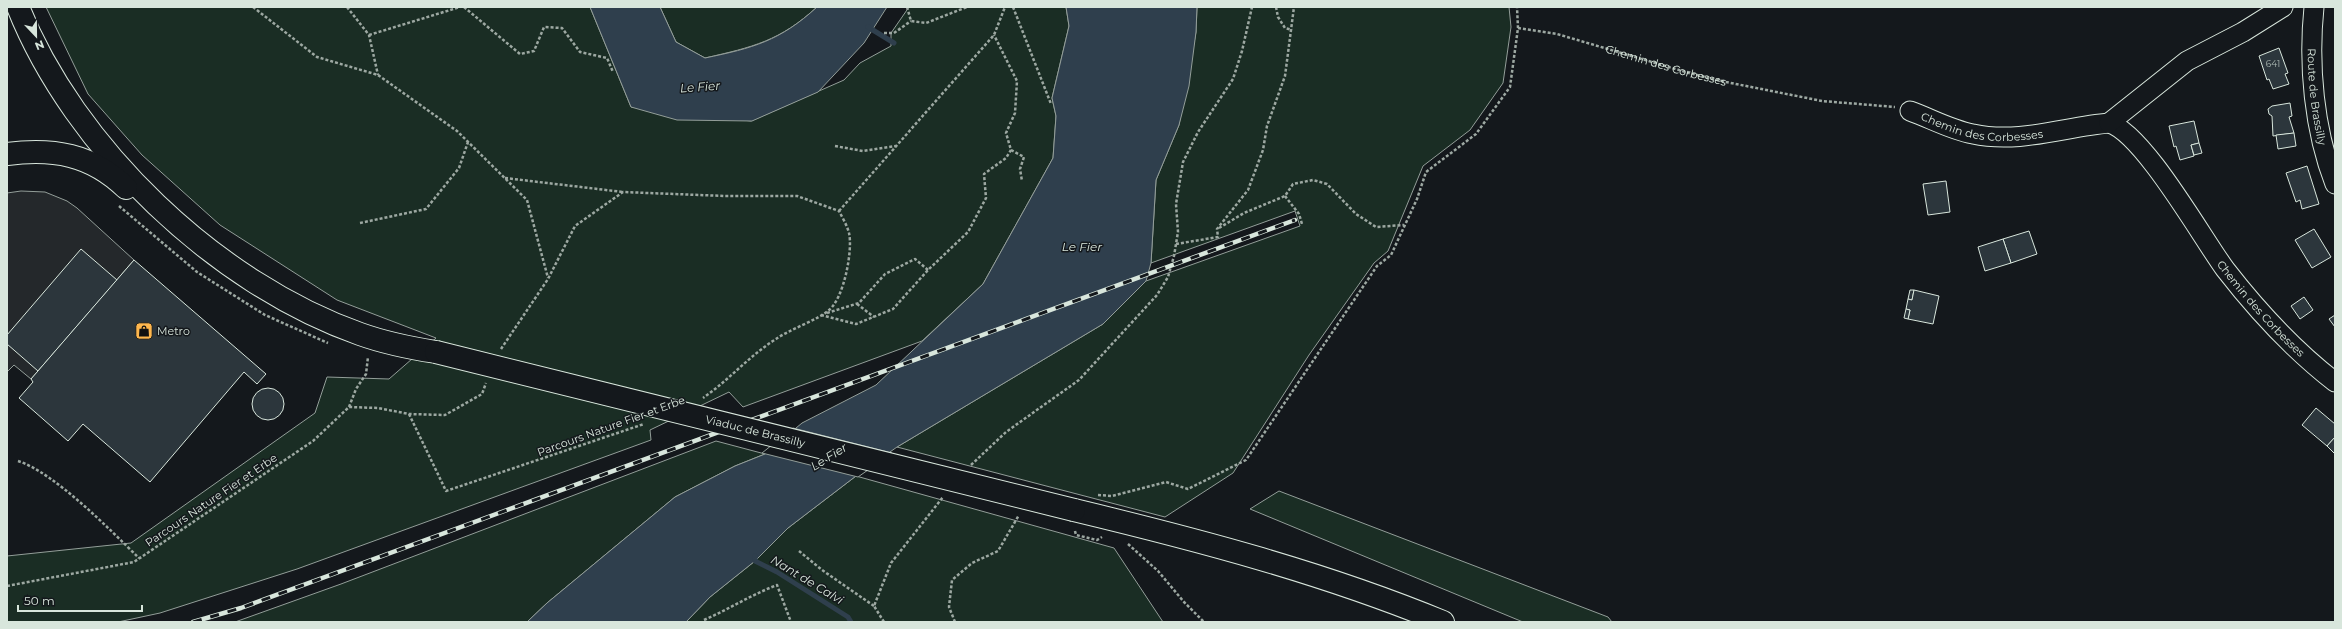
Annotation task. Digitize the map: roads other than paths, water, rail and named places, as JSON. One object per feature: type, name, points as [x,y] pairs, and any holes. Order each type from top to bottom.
[{"type":"highway","points":[[18,7],[46,65],[86,126],[149,198],[206,247],[239,271],[310,312],[370,337],[397,345],[436,352]]},
{"type":"highway","points":[[31,7],[50,48],[90,113],[117,146],[187,216],[236,254],[302,294],[436,352]]},
{"type":"highway","points":[[7,154],[49,151],[73,156],[96,166],[118,180],[132,195],[149,198]]},
{"type":"highway","name":"Viaduc de Brassilly","points":[[436,352],[1075,521],[1163,532],[1326,579],[1443,622]]},
{"type":"street","points":[[2109,123],[2187,60],[2243,32],[2283,7]]},
{"type":"street","name":"Route de Brassilly","points":[[2314,7],[2313,41],[2316,104],[2322,145],[2335,184]]},
{"type":"street","name":"Chemin des Corbesses","points":[[1910,111],[1970,134],[1992,137],[2027,136],[2109,123],[2117,125],[2138,144],[2226,270],[2274,326],[2304,357],[2335,382]]},
{"type":"water","name":"Le Fier","points":[[590,7],[660,7],[676,42],[705,58],[738,51],[765,42],[791,28],[817,7],[887,7],[864,43],[818,92],[752,121],[677,120],[631,107]]},
{"type":"water","name":"Le Fier","points":[[1066,7],[1197,7],[1196,32],[1189,86],[1179,125],[1156,180],[1151,263],[1146,281],[1103,324],[897,447],[856,476],[788,528],[755,561],[710,597],[686,622],[527,622],[547,603],[675,497],[735,466],[765,454],[802,423],[876,385],[983,284],[1053,158],[1056,116],[1052,98],[1069,26]]},
{"type":"waterway","points":[[868,27],[894,43]]},
{"type":"waterway","name":"Nant de Calvi","points":[[755,556],[755,561],[777,572],[848,617],[851,622]]},
{"type":"railway","points":[[193,622],[241,608],[1295,220]]},
{"type":"place","name":"Metro","points":[[144,331]]}]
